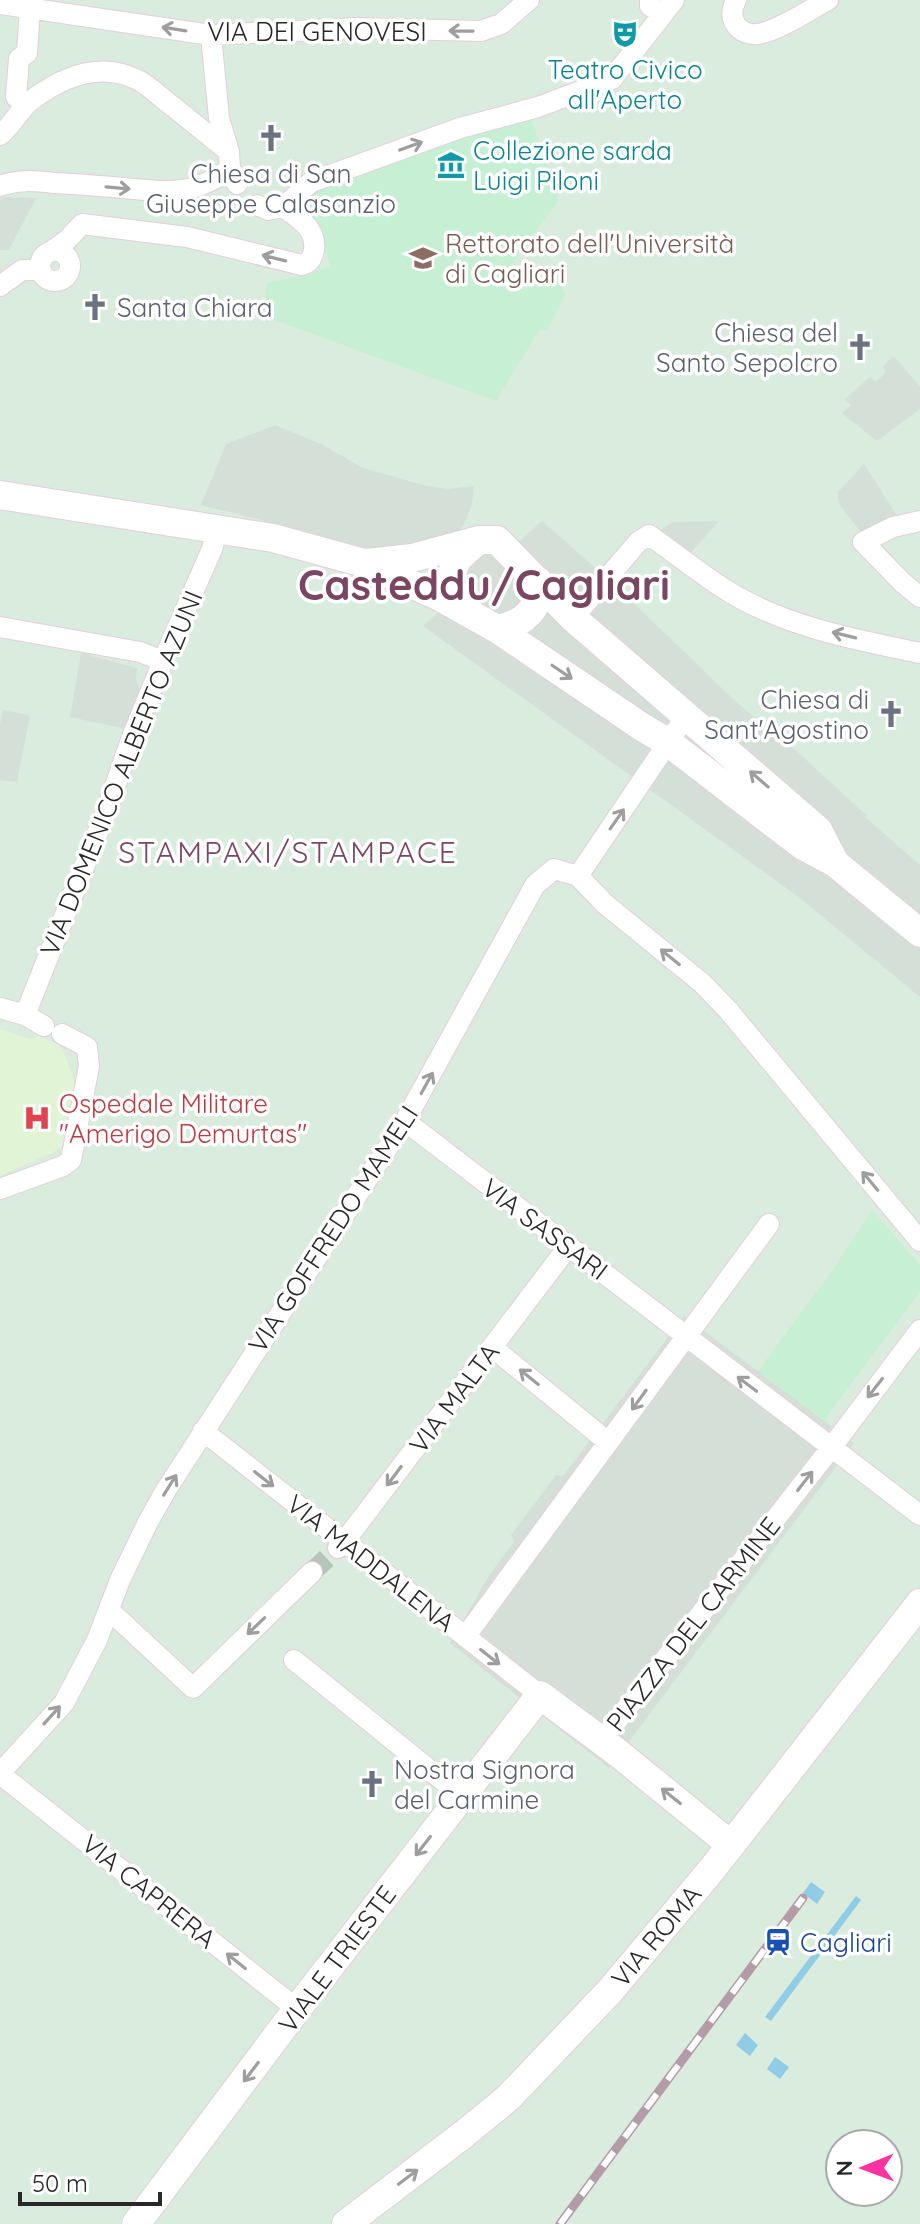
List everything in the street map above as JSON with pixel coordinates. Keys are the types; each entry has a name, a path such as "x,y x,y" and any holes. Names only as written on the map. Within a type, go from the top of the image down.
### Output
{"street":[{"name":"VIA DEI GENOVESI","path":"1,3 211,35 356,28 481,31 501,24 529,0"},
{"path":"735,10 741,30 755,35 771,30 828,0"},
{"path":"257,205 268,210 283,207 311,182 460,128 538,107 612,79 662,4"},
{"path":"0,135 7,129 15,97 19,59 27,53 30,9"},
{"path":"0,186 15,180 169,193 194,188 232,168 211,124 211,35"},
{"path":"15,97 82,72 100,70 139,80 211,124"},
{"path":"0,286 22,270 41,270 50,280 64,278 70,266 65,254 52,251 82,224 187,237 302,265 313,255 315,241 305,223 283,207"},
{"path":"0,495 273,538 364,563 469,612 669,743 803,846 835,863 920,933"},
{"path":"920,521 893,527 863,542 920,597"},
{"name":"VIA DOMENICO ALBERTO AZUNI","path":"25,1015 108,807 132,737 218,530"},
{"path":"573,618 638,542 649,535 733,595 754,605 812,628 920,653"},
{"path":"364,563 412,558 488,538 497,540 573,618 818,830 835,863"},
{"path":"469,612 453,581 454,570 458,558 479,540"},
{"path":"497,629 522,621 532,612 538,598 538,581"},
{"path":"0,627 140,652 163,661"},
{"path":"686,716 578,876 605,904 702,983 728,1010 920,1241"},
{"name":"VIA GOFFREDO MAMELI","path":"0,1773 64,1703 97,1640 120,1580 148,1522 203,1431 405,1121 535,885 554,869 578,876"},
{"path":"0,1008 25,1015 87,1047 89,1066 71,1160 63,1166 0,1189"},
{"name":"VIA SASSARI","path":"405,1121 920,1515"},
{"path":"465,1637 769,1224"},
{"name":"VIA MALTA","path":"341,1545 568,1247"},
{"name":"PIAZZA DEL CARMINE","path":"540,1695 601,1741 920,1330"},
{"path":"492,1347 608,1442"},
{"name":"VIA MADDALENA","path":"203,1431 341,1545 540,1695"},
{"path":"109,1610 193,1688 312,1572"},
{"name":"VIA ROMA","path":"346,2224 508,2098 610,1991 731,1845 920,1603"},
{"path":"294,1660 462,1796"},
{"name":"VIALE TRIESTE","path":"136,2224 297,2009 540,1695"},
{"path":"601,1741 731,1845"},
{"name":"VIA CAPRERA","path":"0,1773 297,2009"}],"shaded area":[{"name":"Rettorato dell'Università di Cagliari","path":"530,115 559,200 498,280 523,290 547,276 559,282 565,295 547,331 540,329 496,401 264,316 266,285 331,267 305,195"},
{"path":"36,198 9,250 0,250 0,199"},
{"path":"894,356 920,387 920,409 877,441 842,413 851,405 845,399 870,377 877,381 886,372 883,366"},
{"path":"275,425 321,444 363,468 423,485 448,489 474,486 472,504 465,522 446,543 366,552 313,533 201,505 226,444"},
{"path":"864,464 901,522 865,537 838,499 838,492"},
{"path":"542,521 615,585 731,697 777,737 779,735 920,865 920,997 800,898 423,626 469,585 460,584 474,556 486,554 500,558"},
{"path":"719,521 688,556 657,532 673,522"},
{"path":"81,653 137,668 140,692 126,729 70,717"},
{"path":"3,710 30,715 17,782 0,780"},
{"name":"Ospedale Militare \"Amerigo Demurtas\"","path":"0,1029 30,1039 39,1036 59,1045 79,1093 69,1142 0,1176"},
{"path":"872,1210 920,1265 920,1292 824,1420 758,1371 832,1271"},
{"path":"684,1316 854,1443 609,1768 450,1643 490,1574 514,1542 511,1535 556,1475 563,1476"},
{"path":"811,1882 825,1892 817,1904 803,1893"},
{"path":"856,1896 861,1900 771,2021 765,2017"},
{"path":"745,2033 758,2045 750,2056 736,2045"},
{"path":"775,2057 789,2067 780,2079 767,2069"}],"tunnel":[{"path":"312,1572 338,1548"}],"railway":[{"path":"560,2224 803,1898"}],"place":[{"name":"Teatro Civico all'Aperto","path":"625,34"},
{"name":"Chiesa di San Giuseppe Calasanzio","path":"271,138"},
{"name":"Collezione sarda Luigi Piloni","path":"451,165"},
{"name":"Rettorato dell'Università di Cagliari","path":"423,258"},
{"name":"Santa Chiara","path":"95,307"},
{"name":"Chiesa del Santo Sepolcro","path":"860,347"},
{"name":"Chiesa di Sant'Agostino","path":"891,714"},
{"name":"Ospedale Militare \"Amerigo Demurtas\"","path":"37,1118"},
{"name":"Nostra Signora del Carmine","path":"372,1784"},
{"name":"Cagliari","path":"778,1942"}],"district":[{"name":"Casteddu/Cagliari","path":"484,584"},
{"name":"STAMPAXI/STAMPACE","path":"288,852"}]}
